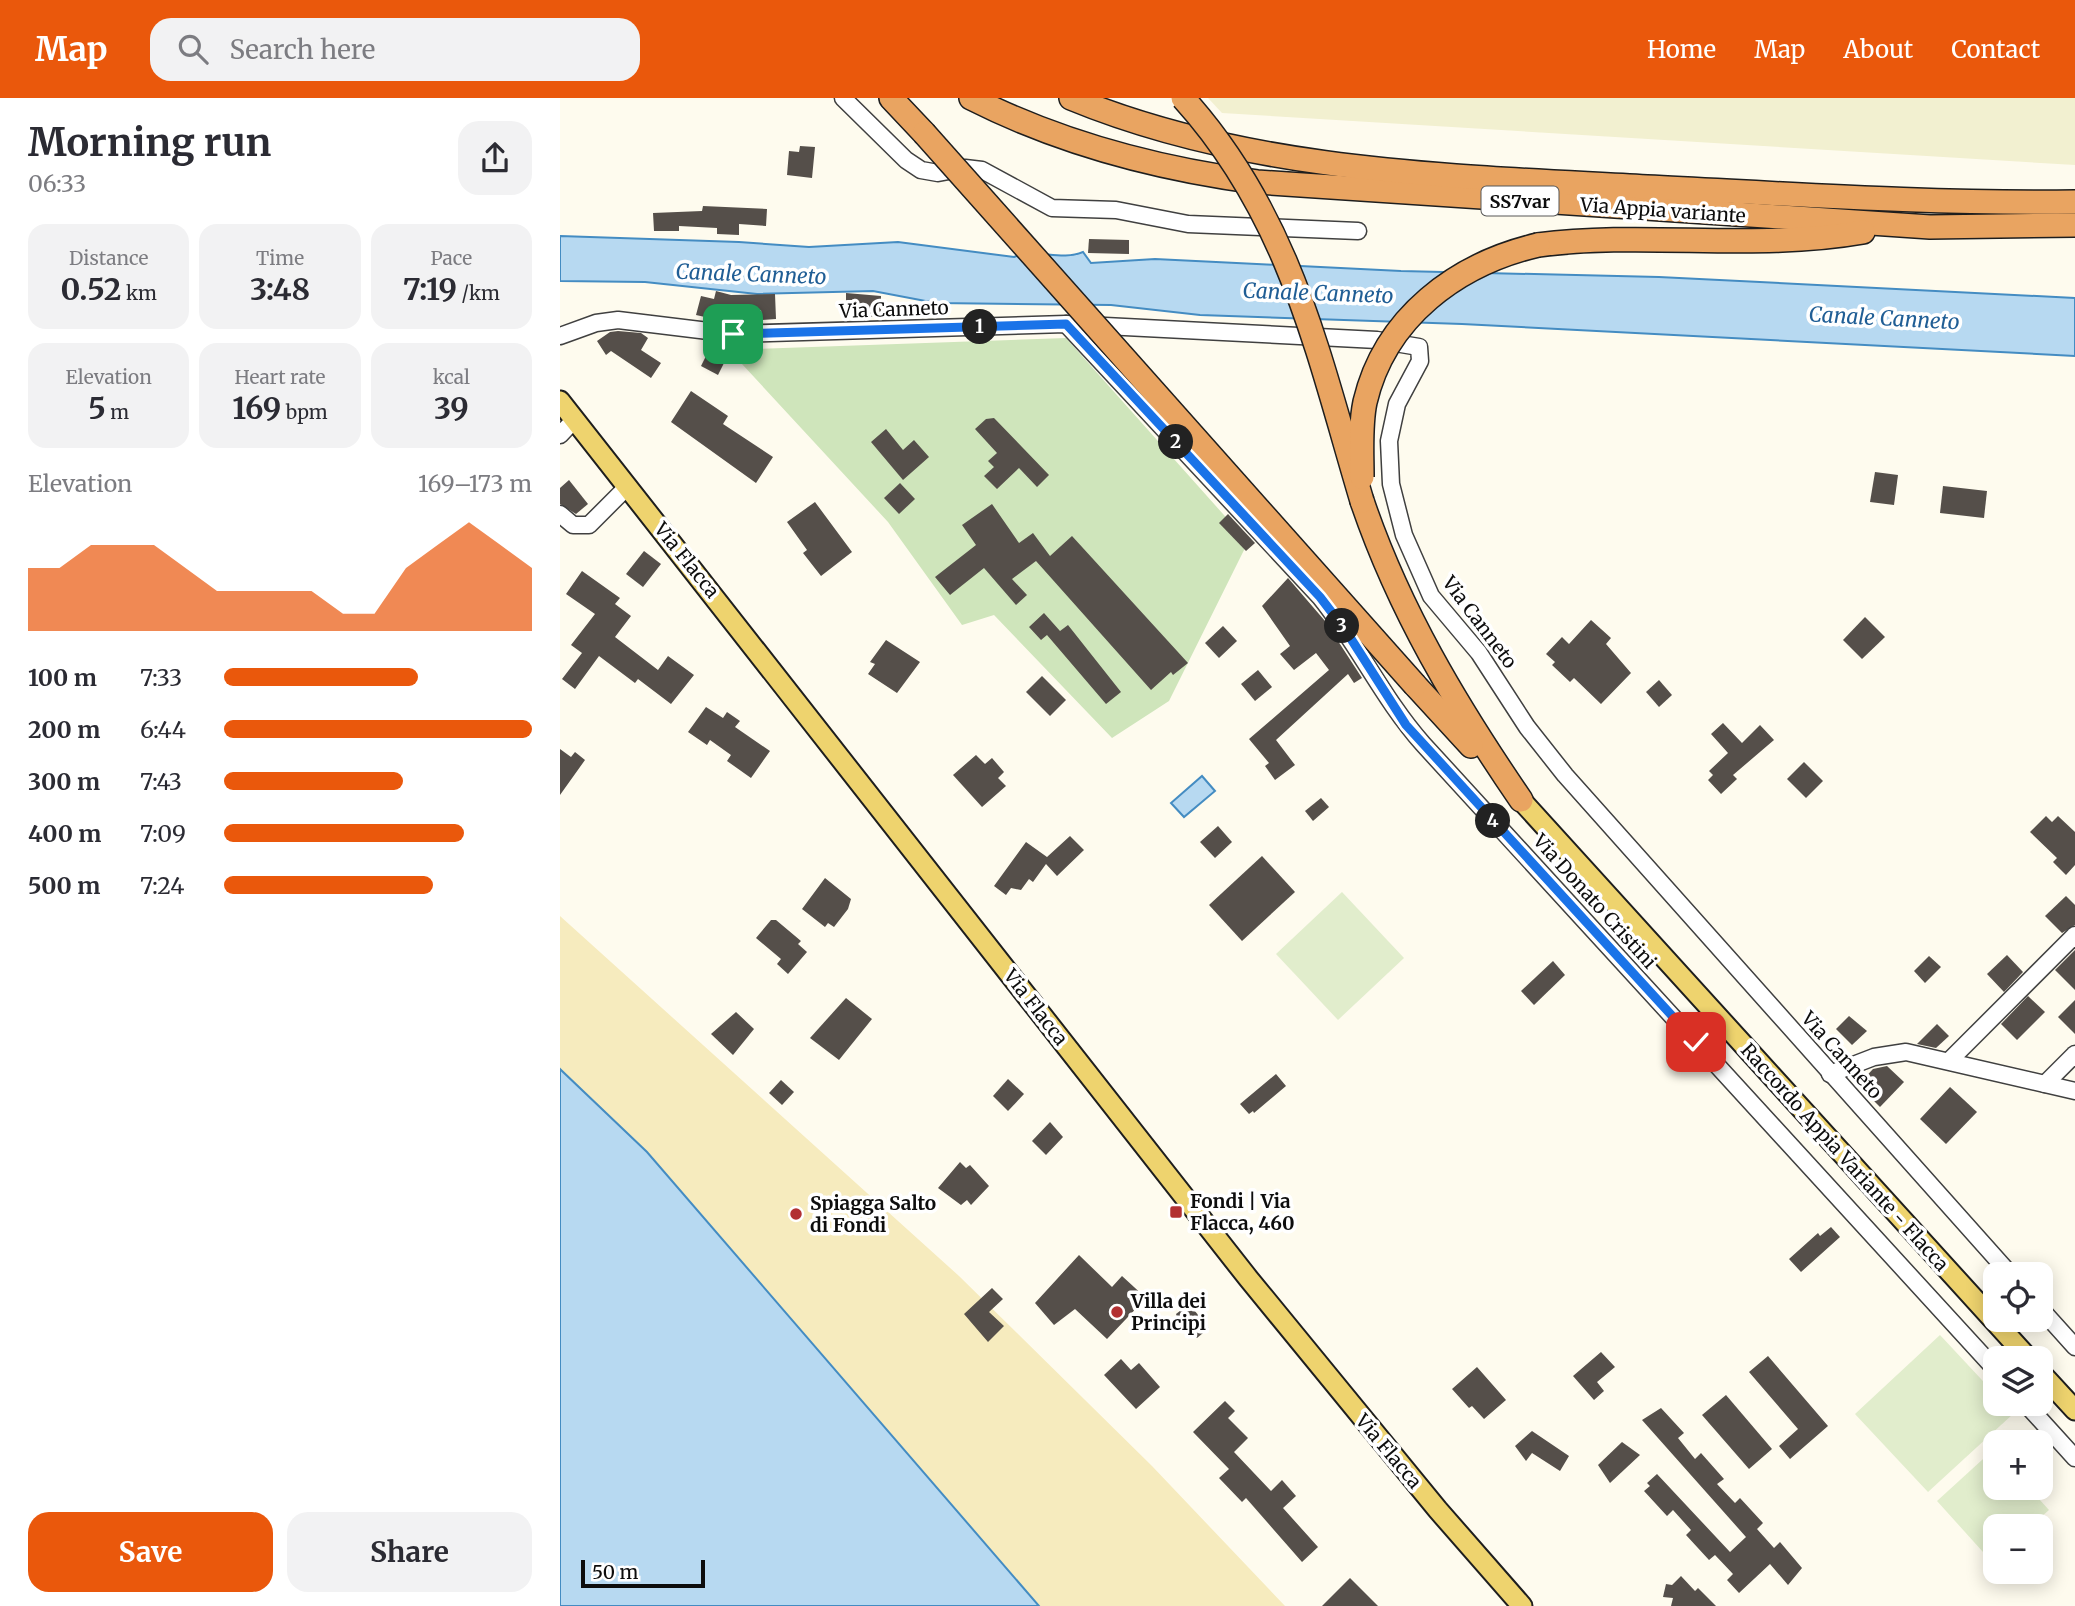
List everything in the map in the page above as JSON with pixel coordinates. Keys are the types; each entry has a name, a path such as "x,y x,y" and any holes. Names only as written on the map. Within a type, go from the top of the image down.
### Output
{"highway":[{"path":"891,98 1521,800"},
{"name":"Via Appia variante","path":"971,98 1099,149 1230,179 1303,187 1900,226 2075,225"},
{"name":"Via Appia variante","path":"1071,98 1138,122 1225,146 1344,165 1467,177 1690,189 1961,201 2075,202"},
{"path":"1184,98 1240,171 1281,247 1305,309 1362,501 1390,577 1434,666 1521,800"},
{"path":"1362,501 1364,409 1378,366 1393,340 1423,303 1457,276 1493,257 1538,245 1595,240 1798,240 1900,226"}],"main road":[{"name":"Via Flacca","path":"560,401 1257,1289 1438,1510 1522,1606"},
{"name":"Raccordo Appia Variante - Flacca","path":"1521,800 2017,1346"},
{"path":"2053,1386 2075,1410"}],"street":[{"path":"843,98 906,160 920,170 937,173 965,169 982,170 1052,208 1116,210 1188,224 1358,231"},
{"name":"Via Canneto","path":"560,336 596,323 618,320 733,334 1066,324 1365,339 1419,347 1420,361 1394,413 1389,460 1401,526 1431,596 1479,653 1527,727 1560,769 1999,1262"},
{"name":"Via Donato Cristini","path":"1066,324 1320,597 1415,736 1983,1356"},
{"path":"560,435 575,419"},
{"path":"560,514 573,525 589,525 628,486"},
{"path":"1949,1061 2075,935"},
{"path":"1830,1074 1874,1057 1899,1052 2075,1091"},
{"path":"2045,1084 2075,1054"},
{"path":"2053,1322 2075,1347"},
{"path":"2037,1416 2075,1458"}],"shaded area":[{"path":"1208,98 2075,98 2075,165 1222,113"}],"green space":[{"path":"1066,338 1248,542 1169,701 1112,738 994,615 962,625 888,522 729,350"},
{"path":"1342,892 1404,958 1338,1020 1276,954"},
{"path":"1940,1335 1983,1381 1983,1416 2011,1416 1996,1430 1983,1430 1983,1442 1928,1492 1855,1414"},
{"path":"1983,1459 1983,1500 2040,1500 2049,1510 2044,1514 1983,1514 1983,1552 1937,1501"}],"sand":[{"name":"Spiagga Salto di Fondi","path":"560,916 959,1276 1152,1466 1285,1606 1039,1606 647,1152 560,1069"}],"water":[{"name":"Canale Canneto","path":"560,236 809,247 898,242 1014,257 1031,253 1066,256 1083,252 1091,263 1155,259 1401,271 1659,277 2075,298 2075,356 1462,324 1200,315 1111,305 936,303 873,291 757,294 645,282 560,281"},
{"path":"1202,776 1215,791 1184,817 1171,803"},
{"path":"560,1069 647,1152 1039,1606 560,1606"}],"building":[{"path":"800,146 815,147 812,178 787,175 789,151 799,152"},
{"path":"703,206 767,209 766,226 739,224 739,235 717,234 717,228 679,226 679,231 654,231 653,213 702,211"},
{"path":"1089,239 1129,240 1129,254 1088,253"},
{"path":"716,291 731,295 775,294 776,319 762,320 761,310 730,310 727,322 696,315 701,296 714,299"},
{"path":"846,293 881,296 881,317 846,317"},
{"path":"610,332 641,333 648,338 641,350 661,363 651,378 611,351 606,355 597,341"},
{"path":"709,350 726,359 718,375 701,366"},
{"path":"691,391 728,416 723,424 773,457 756,483 671,422"},
{"path":"994,418 1049,475 1037,487 1019,468 997,489 984,476 994,467 988,461 997,453 975,429 986,419"},
{"path":"886,429 903,450 914,440 929,457 903,480 871,442"},
{"path":"1875,472 1898,475 1894,505 1870,502"},
{"path":"569,480 588,504 576,514 560,504 560,488"},
{"path":"900,483 915,499 899,514 884,498"},
{"path":"1943,486 1987,491 1984,518 1940,513"},
{"path":"815,502 852,552 821,576 803,553 807,550 787,522"},
{"path":"992,504 1019,543 1033,533 1050,556 1072,536 1188,663 1173,675 1171,672 1151,690 1036,561 1012,579 1027,595 1016,605 984,568 950,595 935,577 976,545 962,525"},
{"path":"1228,514 1255,543 1246,551 1219,523"},
{"path":"644,551 661,564 643,587 626,574"},
{"path":"582,571 620,598 615,604 631,616 615,637 658,670 668,656 694,675 671,704 638,679 635,683 599,656 575,689 562,679 582,653 571,645 595,614 566,594"},
{"path":"1288,578 1325,621 1362,678 1354,683 1348,674 1276,740 1295,765 1275,780 1265,766 1269,763 1249,739 1329,670 1316,653 1294,670 1280,654 1290,646 1262,606"},
{"path":"1044,613 1060,631 1068,625 1121,692 1106,704 1047,635 1041,640 1029,627"},
{"path":"1865,617 1885,637 1862,659 1843,640"},
{"path":"1591,620 1611,638 1606,644 1631,673 1601,704 1574,678 1570,682 1552,665 1555,662 1546,654 1562,637 1569,644"},
{"path":"1223,626 1237,641 1219,658 1205,643"},
{"path":"886,640 920,662 897,693 868,674 875,664 870,662"},
{"path":"1258,670 1272,687 1255,701 1241,684"},
{"path":"1042,676 1066,700 1050,716 1026,692"},
{"path":"1659,680 1672,695 1659,707 1646,692"},
{"path":"706,707 723,718 727,712 740,721 735,727 770,751 751,778 727,761 731,755 710,740 707,745 688,732"},
{"path":"1723,723 1742,743 1760,725 1774,740 1733,775 1737,779 1721,794 1708,780 1713,775 1709,771 1728,753 1711,734"},
{"path":"560,749 571,757 575,752 585,760 560,795"},
{"path":"976,755 985,764 992,758 1004,772 998,778 1006,786 982,807 953,775"},
{"path":"1804,762 1823,781 1806,798 1787,779"},
{"path":"1321,798 1329,807 1313,821 1305,811"},
{"path":"2046,816 2052,822 2058,816 2075,832 2075,865 2066,875 2053,862 2057,858 2030,832"},
{"path":"1218,826 1232,842 1215,858 1200,842"},
{"path":"1070,836 1084,850 1057,876 1046,864 1033,882 1029,879 1021,890 1011,888 1006,895 994,886 1026,842 1047,857"},
{"path":"1262,856 1295,892 1242,941 1209,905"},
{"path":"825,878 851,899 848,909 834,927 828,923 825,927 802,909"},
{"path":"2066,896 2075,905 2075,925 2062,933 2045,916"},
{"path":"771,920 776,920 801,941 798,944 807,952 788,974 777,964 781,959 756,938"},
{"path":"2075,950 2075,990 2055,970"},
{"path":"2007,955 2023,972 2004,992 1987,974"},
{"path":"1929,956 1941,967 1925,983 1914,971"},
{"path":"1553,961 1565,975 1534,1005 1521,991"},
{"path":"2028,996 2045,1012 2017,1040 2001,1024"},
{"path":"846,998 872,1019 839,1060 810,1038"},
{"path":"2075,1000 2075,1034 2058,1017"},
{"path":"736,1012 754,1029 733,1055 711,1034"},
{"path":"1849,1016 1867,1031 1852,1045 1836,1029"},
{"path":"1937,1024 1949,1036 1936,1048 1917,1044"},
{"path":"1887,1066 1904,1082 1880,1107 1858,1085 1873,1069"},
{"path":"1276,1074 1286,1086 1254,1113 1253,1111 1249,1114 1240,1104"},
{"path":"1008,1079 1024,1094 1008,1111 993,1096"},
{"path":"781,1080 794,1092 782,1105 769,1093"},
{"path":"1950,1087 1977,1112 1946,1144 1920,1119"},
{"path":"1050,1122 1063,1137 1046,1155 1032,1141"},
{"path":"960,1162 966,1168 970,1165 989,1186 971,1205 967,1200 961,1205 938,1188"},
{"path":"1831,1227 1840,1237 1801,1272 1789,1259 1818,1233 1820,1236"},
{"path":"1079,1255 1112,1287 1122,1276 1146,1298 1107,1339 1075,1309 1054,1325 1035,1303"},
{"path":"992,1288 1003,1299 989,1312 1004,1326 988,1342 964,1314"},
{"path":"1189,1304 1209,1328 1197,1338 1182,1330 1176,1314"},
{"path":"1601,1352 1615,1367 1597,1382 1604,1391 1594,1400 1573,1376"},
{"path":"1768,1356 1828,1426 1790,1459 1779,1446 1798,1429 1749,1372"},
{"path":"1121,1359 1131,1370 1139,1363 1160,1387 1136,1409 1104,1375"},
{"path":"1477,1367 1506,1400 1484,1419 1472,1406 1469,1408 1452,1389"},
{"path":"1726,1395 1772,1449 1749,1469 1702,1415"},
{"path":"1225,1401 1235,1411 1228,1418 1248,1438 1234,1452 1271,1491 1282,1480 1296,1496 1283,1508 1318,1547 1302,1562 1246,1498 1242,1502 1219,1478 1229,1469 1193,1432"},
{"path":"1661,1408 1684,1433 1678,1438 1695,1459 1701,1453 1724,1479 1717,1484 1735,1503 1740,1498 1763,1523 1757,1529 1774,1548 1780,1542 1802,1568 1788,1585 1770,1564 1739,1593 1727,1580 1733,1574 1715,1555 1709,1560 1686,1535 1691,1530 1673,1510 1667,1516 1644,1491 1650,1486 1647,1483 1657,1474 1730,1552 1746,1537 1642,1420"},
{"path":"1532,1431 1569,1456 1560,1471 1532,1453 1526,1461 1515,1446"},
{"path":"1622,1442 1640,1455 1610,1483 1598,1465"},
{"path":"1681,1576 1695,1591 1698,1588 1716,1606 1671,1606 1673,1598 1663,1597 1666,1584 1672,1585"},
{"path":"1350,1578 1378,1606 1322,1606"}],"place":[{"name":"Fondi | Via Flacca, 460","path":"1176,1212"},
{"name":"Spiagga Salto di Fondi","path":"796,1214"},
{"name":"Villa dei Principi","path":"1117,1312"}],"route":[{"path":"733,334 1066,324 1320,597 1346,631 1406,725 1696,1042"}]}
